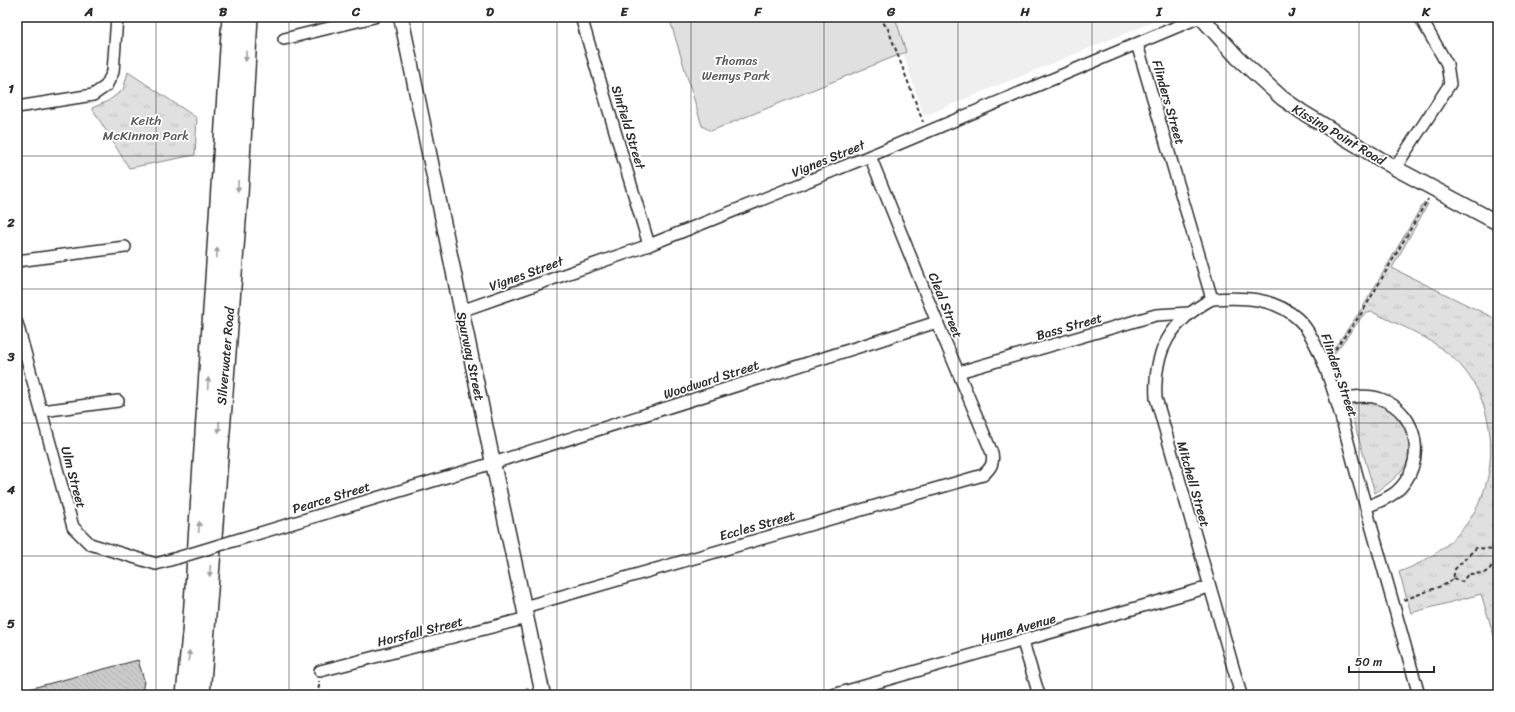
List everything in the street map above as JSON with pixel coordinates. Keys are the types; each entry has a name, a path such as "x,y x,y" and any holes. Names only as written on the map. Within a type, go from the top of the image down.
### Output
{"highway":[{"name":"Silverwater Road","path":"186,695 193,618 232,17"},
{"name":"Silverwater Road","path":"200,695 238,195 248,17"}],"street":[{"path":"17,107 93,95 106,86 113,72 117,17"},
{"path":"284,39 374,17"},
{"name":"Spurway Street","path":"401,17 493,463 544,695"},
{"name":"Sinfield Street","path":"581,17 649,245"},
{"name":"Vignes Street","path":"461,311 649,245 870,156 1200,17"},
{"name":"Kissing Point Road","path":"1200,17 1238,58 1282,98 1317,122 1395,168 1498,223"},
{"path":"1395,168 1450,84 1447,64 1420,17"},
{"name":"Flinders Street","path":"1137,44 1212,299 1235,297 1264,300 1286,310 1298,318 1308,329 1318,347 1335,400 1419,695"},
{"name":"Cleal Street","path":"870,156 992,453 993,464"},
{"path":"17,261 125,247"},
{"name":"Mitchell Street","path":"1212,299 1189,313 1168,337 1159,355 1155,381 1156,398 1241,695"},
{"name":"Bass Street","path":"959,372 1156,315 1189,313"},
{"name":"Woodward Street","path":"493,463 937,322"},
{"name":"Ulm Street","path":"17,323 73,527 90,544 156,564 177,558"},
{"path":"1335,400 1364,396 1381,399 1395,407 1407,419 1415,436 1415,460 1403,484 1386,498 1366,507"},
{"path":"42,412 118,401"},
{"name":"Pearce Street","path":"177,558 493,463"},
{"name":"Eccles Street","path":"526,613 983,475 993,464"},
{"name":"Hume Avenue","path":"833,695 1023,642 1209,587"},
{"name":"Horsfall Street","path":"320,671 526,613"},
{"path":"1023,642 1039,695"}],"path":[{"path":"879,17 888,29 926,132"},
{"path":"1332,353 1363,311 1426,204"},
{"path":"1393,603 1449,583 1453,578 1455,569 1476,548 1496,549 1498,557 1489,570 1484,574 1468,574 1462,582 1453,578"}],"shaded area":[{"path":"891,17 1165,17 924,116"}],"green space":[{"name":"Thomas Wemys Park","path":"669,17 895,17 906,52 711,131 702,126"},
{"name":"Keith McKinnon Park","path":"128,72 197,118 195,155 129,168 92,108 108,101 123,90"},
{"path":"1424,202 1428,204 1392,268 1498,320 1498,649 1481,594 1411,613 1399,572 1420,563 1439,551 1456,536 1469,520 1480,502 1487,481 1490,459 1490,435 1488,420 1477,390 1460,364 1449,354 1425,338 1372,312 1364,314 1334,354 1332,347 1335,347 1363,307"},
{"path":"1364,400 1383,406 1398,415 1407,429 1409,438 1408,461 1392,480 1375,493 1348,403"},
{"path":"528,688 529,695 503,695"}],"building":[{"path":"138,660 144,680 142,695 17,695 17,692"}]}
